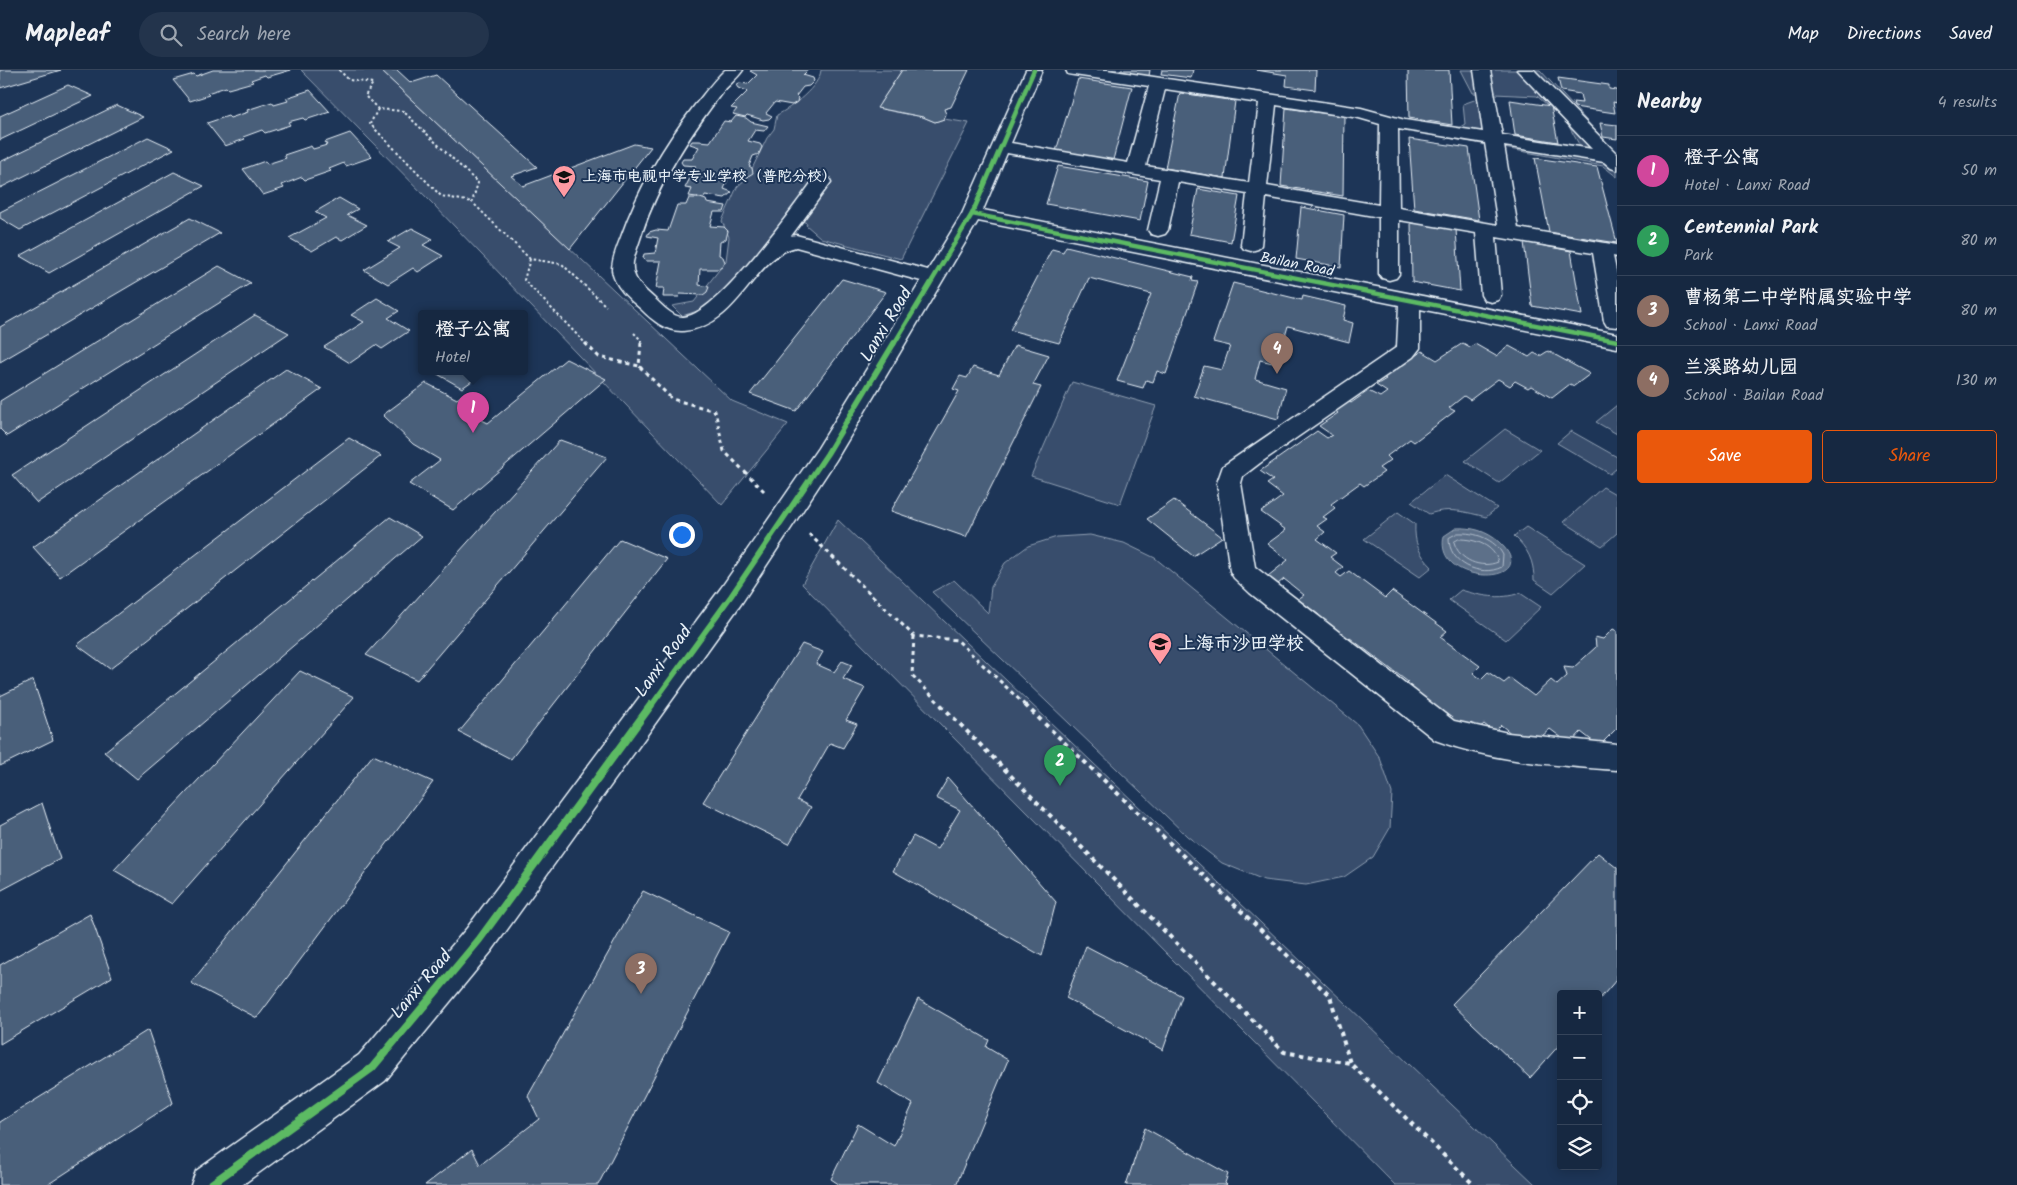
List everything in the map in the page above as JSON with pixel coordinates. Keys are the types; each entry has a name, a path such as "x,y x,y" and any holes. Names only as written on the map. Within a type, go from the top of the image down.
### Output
{"street":[{"path":"735,70 694,117 658,173 636,220 625,255 622,272 628,283 662,318 683,324 702,318 721,305 771,249 822,182"},
{"name":"Lanxi Road","path":"210,1185 372,1068 479,940 725,604 827,454 972,214 1034,70"},
{"path":"1074,70 1361,113 1403,125 1613,160"},
{"path":"1482,70 1509,233"},
{"path":"1525,70 1613,160"},
{"path":"1136,170 1158,83"},
{"path":"1250,245 1268,99"},
{"path":"1389,121 1389,274"},
{"path":"1001,147 1610,250 1616,331"},
{"path":"1158,230 1170,175"},
{"name":"Bailan Road","path":"972,214 1410,300 1616,331"},
{"path":"793,220 792,234 811,244"},
{"path":"1486,229 1491,295"},
{"path":"771,249 784,243 796,241 934,278"},
{"path":"1410,300 1409,348 1405,352 1232,472 1229,483 1243,571 1259,586 1445,731 1466,739 1484,742 1537,750 1617,757"}],"path":[{"path":"338,70 349,80 373,82 365,96 378,109 403,111 478,183 472,202"},
{"path":"378,109 370,124 441,196 472,202 530,259 562,264 612,313"},
{"path":"530,259 524,280 599,357 639,366 672,400 715,411 724,451 914,636 957,640 1330,996 1350,1064 1474,1185"},
{"path":"634,333 641,340 639,366"},
{"path":"914,636 912,675 1284,1052 1350,1064"}],"shaded area":[{"path":"301,70 380,70 732,401 788,424 722,505 433,204"},
{"path":"821,70 902,70 880,103 886,110 923,117 935,122 944,119 969,123 901,259 821,238 806,225 807,223 802,221 821,194 811,182 788,214 730,286 703,309 682,316 672,306 694,302 726,261 729,237 722,221 737,187 748,177 767,138 774,129 777,115 797,102 816,83"},
{"path":"1461,70 1540,70 1617,154 1617,177 1603,166 1443,137 1465,124 1463,104 1477,99 1498,114 1502,134 1580,146 1567,123 1537,96 1473,93"},
{"path":"1072,382 1156,406 1120,504 1031,476"},
{"path":"1617,405 1617,434 1596,422"},
{"path":"1505,429 1540,450 1499,483 1465,461"},
{"path":"1571,431 1617,457 1617,468 1610,474 1557,443"},
{"path":"1445,475 1497,508 1486,517 1451,511 1429,514 1411,502"},
{"path":"1603,487 1617,495 1617,533 1602,546 1564,522"},
{"path":"1398,512 1415,524 1415,537 1418,548 1432,567 1420,577 1364,539"},
{"path":"838,520 1536,1185 1395,1185 802,584"},
{"path":"1526,527 1585,564 1553,593 1534,580 1533,567 1529,556 1514,536"},
{"path":"1090,535 1124,543 1155,558 1358,725 1380,758 1392,793 1390,828 1373,857 1344,877 1306,885 1264,880 1222,863 1187,836 932,592 954,580 988,613 991,587 1005,563 1028,546 1057,537"},
{"path":"1461,590 1490,596 1520,593 1541,607 1506,640 1449,600"}],"water":[{"path":"1456,528 1468,528 1494,538 1510,557 1509,567 1500,573 1485,575 1469,572 1454,565 1445,553 1444,536"}],"building":[{"path":"0,70 61,70 0,88"},
{"path":"213,70 291,70 267,77 265,75 251,80 253,82 228,89 226,87 190,101 173,80 194,74 196,76"},
{"path":"380,70 397,70 411,83 436,75 537,167 511,176 523,186 634,144 651,147 570,249"},
{"path":"808,70 803,75 813,78 814,81 809,86 803,87 796,96 798,98 797,102 792,105 775,102 766,113 772,116 769,119 763,120 747,115 745,117 733,114 737,109 731,108 748,91 738,88 736,85 739,83 748,84 757,75 750,71"},
{"path":"902,70 969,70 951,107 944,109 946,114 944,119 935,122 923,117 877,108"},
{"path":"1112,70 1150,70 1149,76"},
{"path":"1162,70 1193,70 1191,78 1161,74"},
{"path":"1256,70 1316,70 1315,90 1286,86 1287,75"},
{"path":"1408,70 1449,70 1452,125 1409,118"},
{"path":"1558,78 1609,85 1609,89 1617,90 1617,103 1613,102 1615,113 1574,107 1573,102 1582,103 1580,94 1561,91"},
{"path":"1078,79 1132,87 1113,160 1056,151"},
{"path":"68,85 93,96 0,140 0,116"},
{"path":"310,90 330,112 305,120 303,118 288,122 290,125 265,133 262,130 243,137 245,139 225,146 207,123 228,116 230,118 272,102 274,105 288,101 286,98"},
{"path":"1180,93 1235,101 1225,178 1165,168"},
{"path":"1510,100 1551,106 1558,142 1515,135"},
{"path":"117,105 143,117 0,188 0,162"},
{"path":"1286,108 1344,116 1343,196 1281,186"},
{"path":"736,116 768,126 764,131 755,130 748,141 760,144 762,147 759,154 753,156 749,166 752,168 753,173 745,178 729,177 724,189 732,192 725,198 705,195 704,198 689,196 692,189 685,188 696,166 683,165 681,162 683,159 692,159 699,147 690,144 692,141 710,142 724,121 731,122"},
{"path":"1600,123 1617,125 1617,139 1603,137"},
{"path":"350,133 372,157 346,166 344,163 329,169 331,171 305,180 302,177 282,185 284,188 263,195 243,169 265,161 267,164 286,158 284,155 311,146 313,149 327,145 325,142"},
{"path":"148,137 174,149 20,230 0,218 0,212"},
{"path":"1409,139 1469,148 1479,220 1414,209"},
{"path":"1535,158 1597,167 1617,243 1549,232"},
{"path":"1058,166 1148,181 1140,221 1046,204"},
{"path":"174,172 204,186 49,273 20,256"},
{"path":"1198,189 1239,196 1231,242 1189,234"},
{"path":"339,198 358,209 347,215 367,225 342,240 336,237 312,251 289,238 326,218 315,212"},
{"path":"689,198 700,198 706,200 707,203 726,206 724,212 714,212 710,226 724,227 728,231 726,239 720,242 719,255 723,257 725,262 718,269 700,269 699,285 709,287 703,295 680,294 679,297 663,297 664,288 656,288 661,261 646,261 643,258 644,254 655,253 658,238 647,236 649,232 656,230 668,231 677,205 686,205"},
{"path":"1301,207 1344,215 1341,267 1296,259"},
{"path":"190,218 220,233 0,362 0,327"},
{"path":"1411,221 1456,229 1460,291 1412,282"},
{"path":"412,228 433,239 423,245 443,256 418,272 413,268 388,284 364,270 400,248 388,242"},
{"path":"1524,242 1571,251 1582,315 1532,306"},
{"path":"1066,246 1193,277 1192,281 1198,282 1166,374 1157,371 1153,382 1146,380 1143,388 1117,381 1151,294 1089,278 1059,343 1010,330 1052,249 1063,252"},
{"path":"219,266 251,283 7,436 0,429 0,401"},
{"path":"842,279 886,292 796,411 750,394"},
{"path":"1233,283 1302,300 1303,296 1346,306 1343,320 1353,323 1349,342 1288,326 1277,364 1260,360 1255,379 1286,388 1278,419 1194,396 1204,366 1222,370 1230,346 1213,342"},
{"path":"377,298 399,311 388,318 409,331 382,349 376,345 350,363 324,347 364,322 351,315"},
{"path":"255,315 289,333 37,503 12,475"},
{"path":"1463,343 1470,347 1475,344 1496,356 1509,346 1529,357 1534,353 1540,356 1548,351 1590,374 1574,386 1570,384 1552,398 1531,386 1528,388 1515,381 1510,386 1498,379 1470,400 1464,396 1449,408 1455,411 1414,442 1410,439 1387,456 1391,460 1379,468 1384,472 1364,486 1360,483 1331,504 1335,508 1323,517 1327,519 1317,526 1325,532 1317,539 1336,553 1330,557 1343,567 1336,573 1341,577 1349,571 1385,598 1392,591 1447,631 1440,637 1480,666 1473,673 1481,679 1488,672 1504,683 1510,678 1534,696 1551,680 1557,685 1567,676 1564,667 1573,668 1596,647 1595,637 1603,639 1613,629 1617,631 1617,728 1599,746 1581,732 1570,744 1550,729 1541,737 1513,735 1501,725 1494,732 1484,724 1478,729 1471,723 1465,729 1440,709 1435,713 1402,687 1408,682 1350,638 1346,642 1315,618 1319,615 1298,599 1304,595 1284,579 1278,584 1268,576 1288,560 1267,544 1286,530 1261,512 1283,496 1267,484 1273,480 1260,471 1317,431 1327,438 1332,435 1319,426 1338,413 1334,410 1348,401 1351,403 1368,391 1380,397 1387,392 1376,385 1386,379 1383,377 1400,361 1405,363 1422,351 1437,360"},
{"path":"1015,345 1049,355 1033,385 1041,387 966,537 891,511 959,391 953,389 960,376 967,378 973,367 999,375"},
{"path":"566,359 606,379 453,510 409,484 440,460 413,444 383,415 426,383 457,399 462,395 484,407 474,416 488,423"},
{"path":"286,369 322,389 60,577 33,547"},
{"path":"439,375 481,375 462,388"},
{"path":"349,438 381,456 110,669 77,645"},
{"path":"560,440 607,457 417,680 366,655"},
{"path":"1174,500 1222,537 1193,556 1147,519"},
{"path":"390,517 422,536 137,779 104,752"},
{"path":"620,539 667,559 511,759 459,732"},
{"path":"802,644 823,652 816,664 834,672 842,661 852,665 843,679 865,688 846,720 857,724 843,748 830,743 797,800 811,807 789,844 703,802"},
{"path":"300,671 354,697 172,904 114,870"},
{"path":"33,680 53,740 0,766 0,696"},
{"path":"373,755 433,782 257,1018 191,983"},
{"path":"948,778 1056,902 1042,956 893,871 913,836 937,849 960,810 936,798"},
{"path":"42,803 60,859 0,891 0,825"},
{"path":"1598,853 1617,868 1617,979 1602,996 1602,990 1557,990 1557,1048 1530,1078 1452,1004"},
{"path":"643,891 729,932 598,1185 425,1185 472,1149 480,1165 539,1119 528,1096"},
{"path":"90,914 112,977 0,1044 0,965"},
{"path":"1086,946 1182,996 1163,1050 1066,998"},
{"path":"918,999 989,1040 986,1047 1008,1060 956,1185 840,1185 831,1179 858,1124 894,1146 913,1104 878,1083"},
{"path":"148,1030 173,1103 47,1185 0,1185 0,1122"},
{"path":"1145,1128 1228,1174 1225,1183 1227,1185 1126,1185"}],"cycle path":[{"path":"210,1185 372,1068 479,940 731,596 827,454 972,214 1034,70"},
{"path":"972,214 1617,341"}],"place":[{"name":"上海市电视中学专业学校（普陀分校）","path":"564,198"},
{"name":"兰溪路幼儿园","path":"1277,374"},
{"name":"橙子公寓","path":"473,433"},
{"name":"上海市沙田学校","path":"1160,665"},
{"name":"Centennial Park","path":"1060,786"},
{"name":"曹杨第二中学附属实验中学","path":"641,994"}]}
